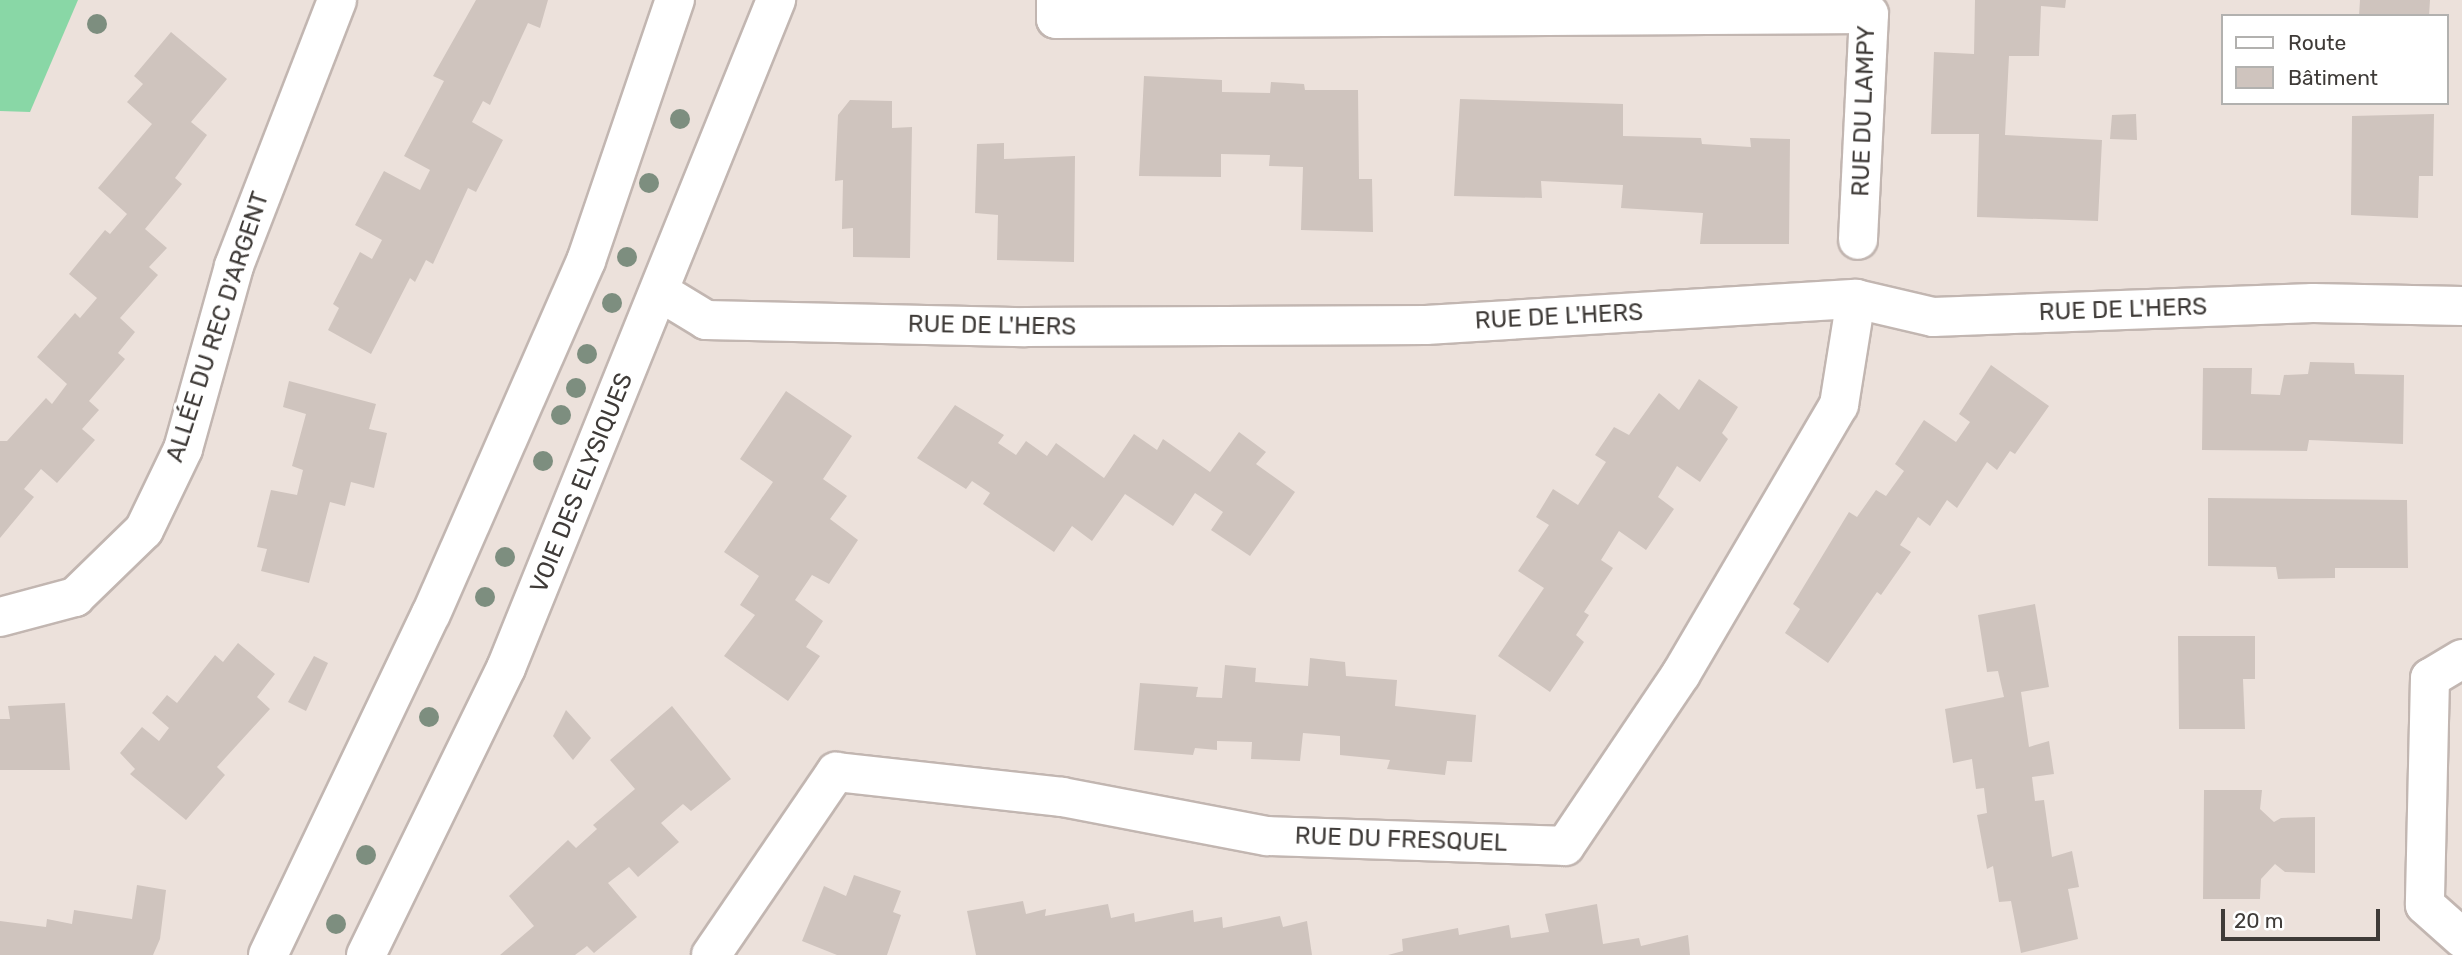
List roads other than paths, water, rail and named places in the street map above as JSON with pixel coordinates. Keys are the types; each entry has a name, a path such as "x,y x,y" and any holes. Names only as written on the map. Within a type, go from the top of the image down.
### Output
{"street":[{"name":"ALLÉE DU REC D'ARGENT","path":"0,617 75,597 144,530 183,449 234,266 337,0"},
{"path":"268,955 431,614 586,261 675,0"},
{"name":"VOIE DES ELYSIQUES","path":"366,955 506,668 776,0"},
{"name":"RUE DU LAMPY","path":"1056,0 1056,19 1376,7 1869,14 1858,240"},
{"name":"RUE DE L'HERS","path":"660,292 706,320 1025,327 1426,325 1856,299 1933,317 2314,303 2462,306"},
{"name":"RUE DU FRESQUEL","path":"711,955 836,772 1062,797 1267,836 1565,846 1681,674 1839,405 1856,299"},
{"path":"2462,659 2430,678 2425,905 2462,938"}]}
